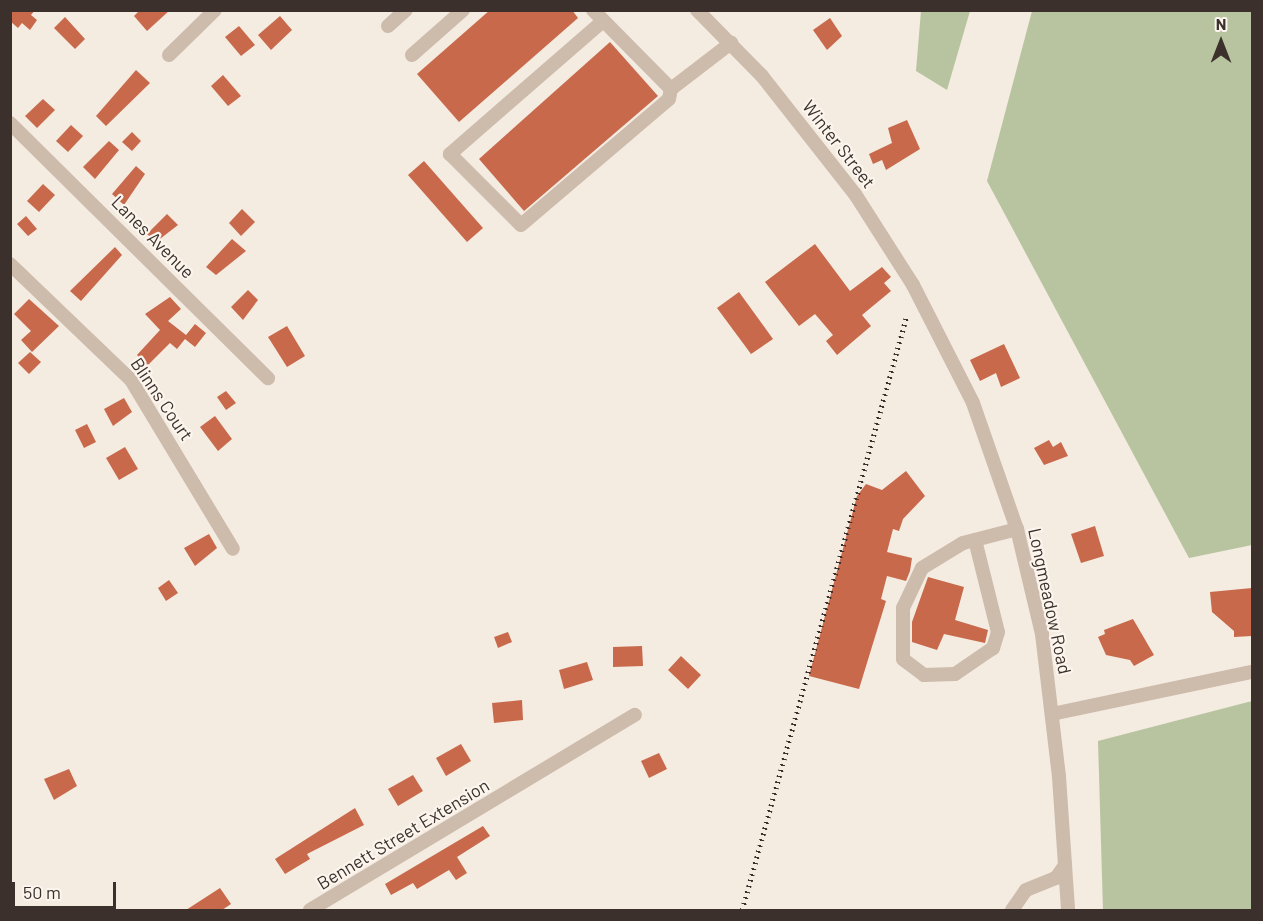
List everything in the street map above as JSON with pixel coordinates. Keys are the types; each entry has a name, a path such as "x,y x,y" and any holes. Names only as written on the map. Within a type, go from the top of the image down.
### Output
{"street":[{"path":"169,55 214,10"},
{"path":"388,26 406,10"},
{"path":"412,55 463,10"},
{"name":"Winter Street","path":"697,10 731,43 855,194 930,316"},
{"path":"671,89 598,16 450,154 521,225 669,99 671,89 731,43"},
{"name":"Lanes Avenue","path":"10,123 268,378"},
{"name":"Blinns Court","path":"10,264 131,380 234,549"},
{"name":"Longmeadow Road","path":"930,316 973,404 1017,529 1042,634 1053,714 1068,910"},
{"path":"975,540 998,632 993,648 955,674 924,675 903,659 903,608 922,568 975,540 1017,529"},
{"path":"1053,714 1252,672"},
{"name":"Bennett Street Extension","path":"310,910 635,715"},
{"path":"1012,910 1026,890 1056,878 1065,865"}],"green space":[{"path":"921,11 970,11 947,90 916,71"},
{"path":"1032,11 1252,11 1252,545 1189,558 987,181"},
{"path":"1252,701 1252,910 1103,910 1098,741"}],"building":[{"path":"10,10 35,10 31,15 37,20 30,30 22,23 18,28 10,21"},
{"path":"140,10 170,10 147,31 134,16"},
{"path":"490,10 572,10 578,18 459,122 417,74"},
{"path":"280,16 292,30 271,50 258,35"},
{"path":"65,17 85,39 75,49 54,28"},
{"path":"830,18 842,36 827,50 813,30"},
{"path":"239,26 255,45 241,56 225,37"},
{"path":"610,42 658,96 524,211 479,159"},
{"path":"136,70 150,83 106,126 96,116"},
{"path":"223,75 241,96 228,106 211,86"},
{"path":"43,99 55,110 37,128 25,116"},
{"path":"907,120 920,149 886,170 882,160 873,164 869,154 892,143 888,128"},
{"path":"71,125 83,136 68,152 56,141"},
{"path":"132,132 141,141 132,151 122,142"},
{"path":"109,141 119,150 95,179 83,167"},
{"path":"424,161 483,228 467,242 408,175"},
{"path":"136,166 145,174 124,205 112,194"},
{"path":"43,184 55,195 39,212 27,201"},
{"path":"242,209 255,222 241,236 229,223"},
{"path":"167,214 178,225 156,242 147,234"},
{"path":"26,216 37,229 28,236 17,224"},
{"path":"232,239 246,251 216,275 206,267"},
{"path":"815,244 850,291 882,267 891,277 884,283 891,291 862,315 871,326 837,355 826,341 833,335 815,314 799,326 765,282"},
{"path":"115,247 122,255 81,301 70,291"},
{"path":"248,290 258,300 243,320 231,307"},
{"path":"739,292 773,339 751,354 717,308"},
{"path":"170,297 181,309 168,321 186,335 195,324 206,333 195,347 185,339 177,349 170,343 147,366 137,355 160,330 145,314"},
{"path":"29,299 59,326 32,352 21,340 31,331 14,314"},
{"path":"287,326 305,356 287,367 268,337"},
{"path":"1004,344 1020,378 1001,387 996,373 980,381 970,360"},
{"path":"30,352 41,362 29,374 18,363"},
{"path":"226,391 236,403 226,410 217,397"},
{"path":"124,398 132,412 113,426 104,409"},
{"path":"215,416 232,439 218,451 200,427"},
{"path":"87,424 96,442 84,448 75,430"},
{"path":"1049,440 1053,447 1061,442 1068,456 1044,465 1034,448"},
{"path":"125,447 138,469 119,480 106,458"},
{"path":"906,471 925,496 903,519 899,531 893,529 887,552 912,558 910,571 906,581 887,576 881,599 886,601 859,689 809,676 857,496 866,484 882,490"},
{"path":"1095,526 1104,556 1081,563 1071,534"},
{"path":"209,534 217,548 195,566 184,548"},
{"path":"928,577 964,587 955,620 988,630 985,643 944,634 937,650 912,642 912,622"},
{"path":"169,580 178,593 166,601 158,588"},
{"path":"1252,588 1252,636 1234,637 1234,631 1212,612 1210,592"},
{"path":"1133,619 1154,655 1134,666 1130,660 1106,655 1098,637 1105,634 1104,630"},
{"path":"508,632 512,642 498,648 494,637"},
{"path":"642,646 643,666 613,667 613,647"},
{"path":"681,656 701,675 688,689 668,670"},
{"path":"587,662 593,680 564,689 559,670"},
{"path":"522,700 523,720 494,723 492,703"},
{"path":"461,744 471,761 446,776 436,758"},
{"path":"659,753 667,769 649,778 641,761"},
{"path":"69,769 77,786 54,800 44,779"},
{"path":"413,775 423,791 398,806 388,789"},
{"path":"355,808 364,825 307,854 310,859 285,874 275,859"},
{"path":"483,826 490,836 457,857 467,873 456,880 449,870 417,889 413,883 391,895 385,884"},
{"path":"220,888 231,904 222,910 186,910"}],"railway":[{"path":"742,910 906,318"}]}
